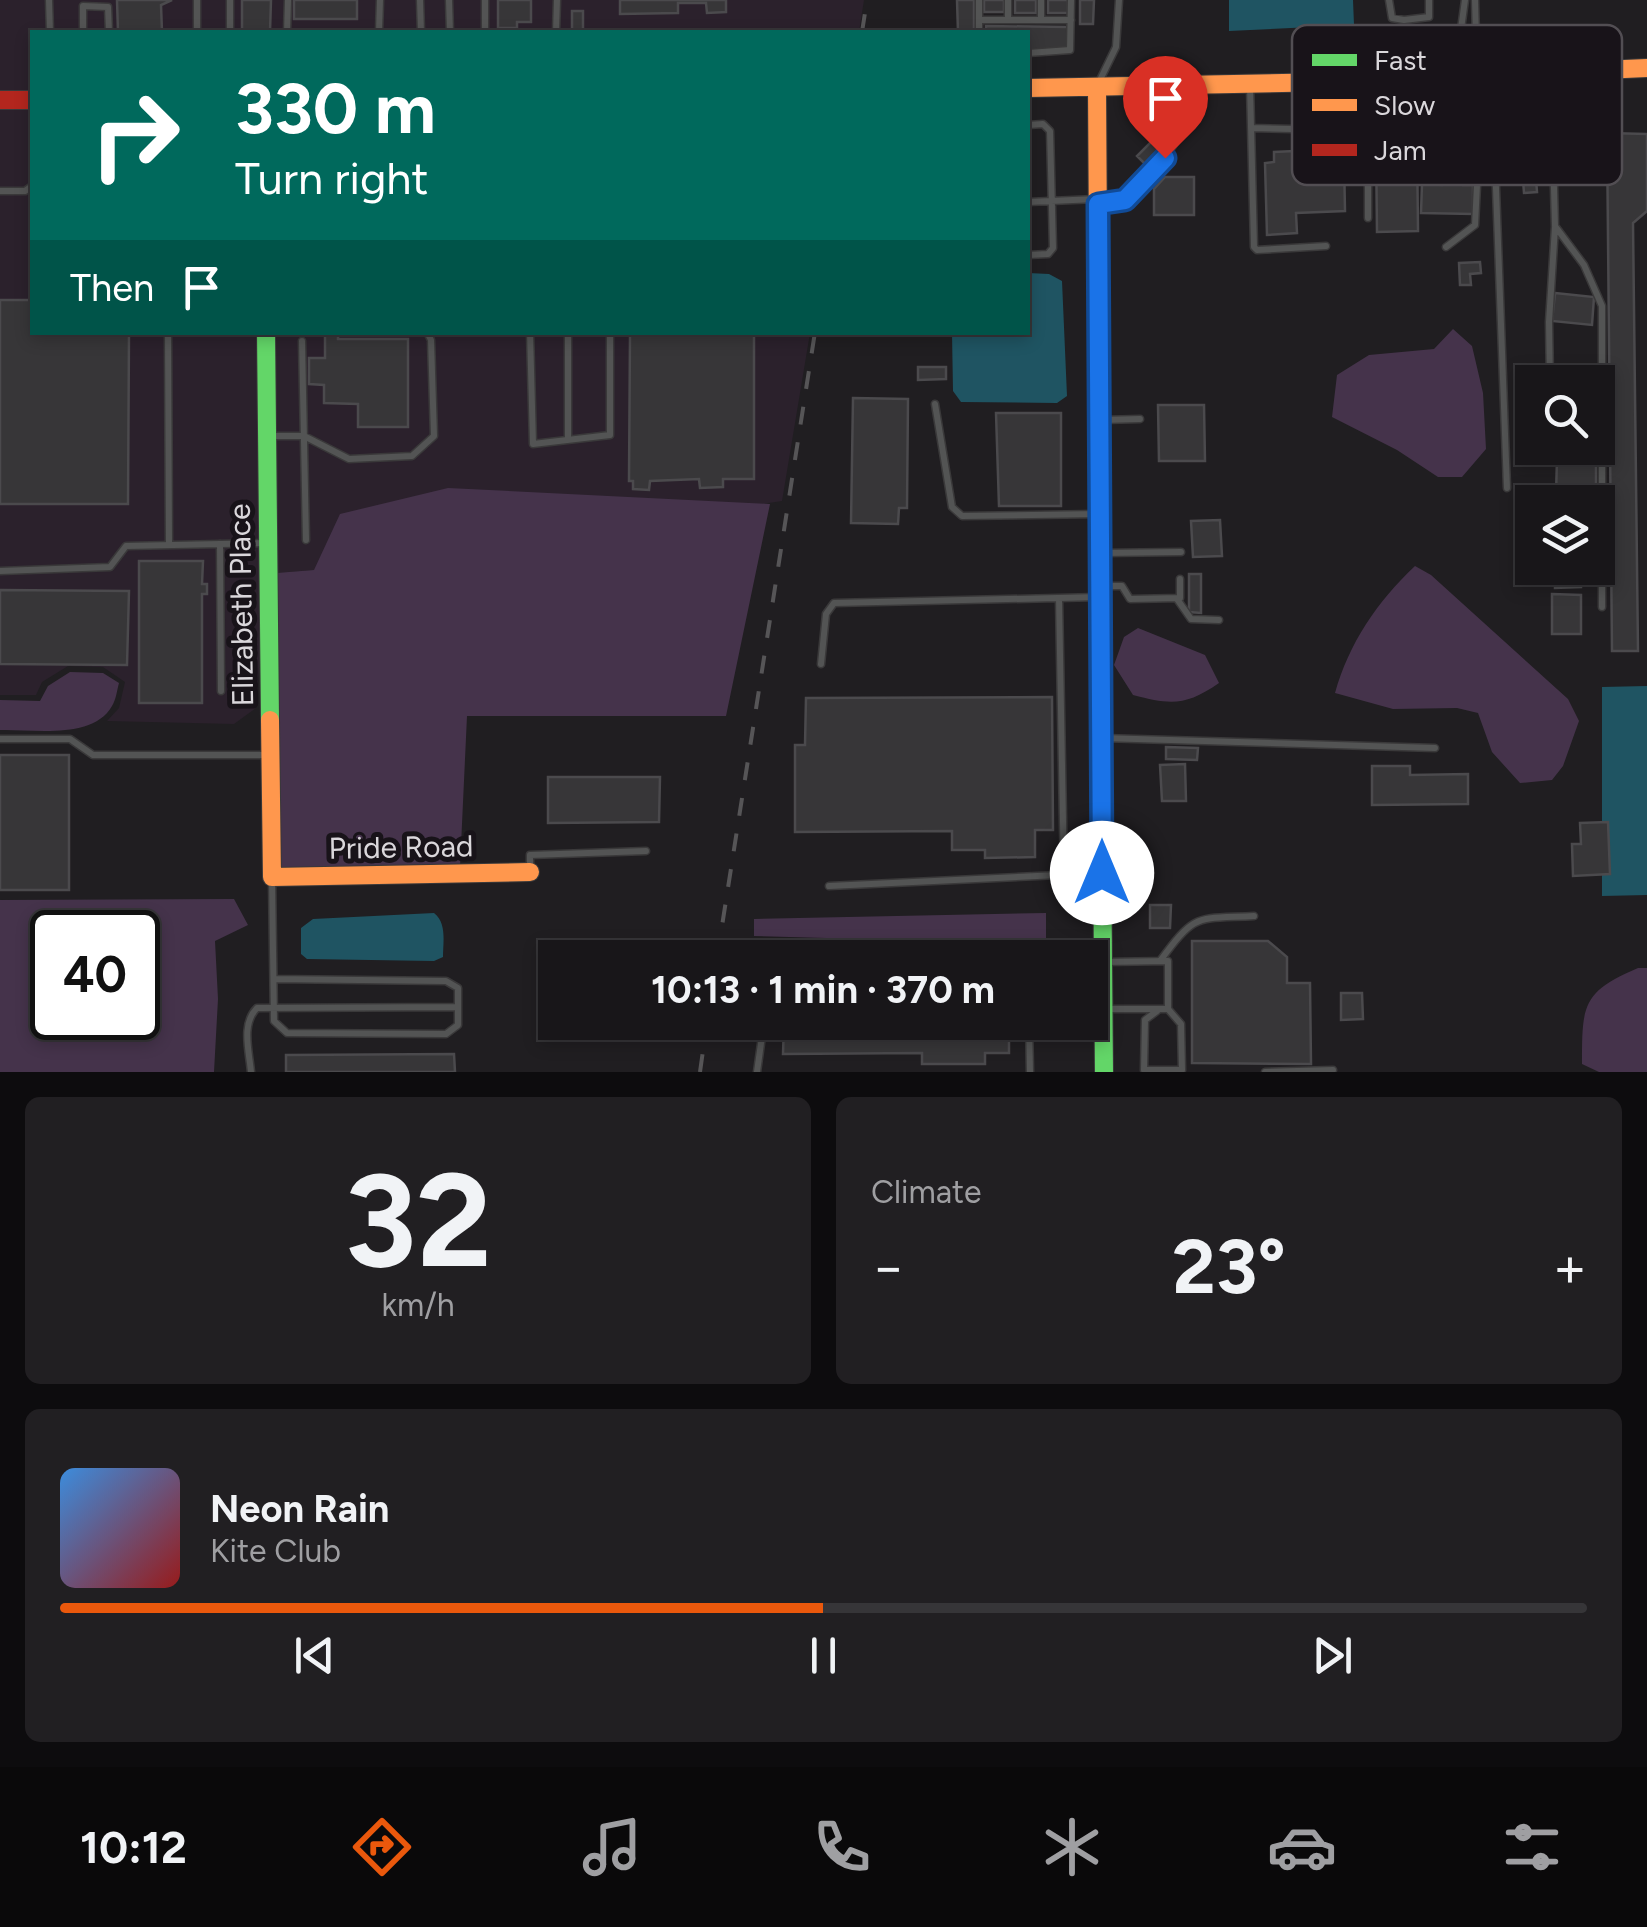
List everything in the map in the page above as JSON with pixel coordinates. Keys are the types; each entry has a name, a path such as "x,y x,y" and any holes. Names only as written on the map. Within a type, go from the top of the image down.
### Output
{"street":[{"path":"1622,69 1647,68"},
{"path":"1030,88 1292,83"},
{"path":"1096,88 1103,940"},
{"path":"0,100 30,100"},
{"name":"Elizabeth Place","path":"266,335 272,877"},
{"name":"Pride Road","path":"272,877 530,872"},
{"path":"1103,1040 1104,1072"}],"lane":[{"path":"49,0 50,30"},
{"path":"197,30 198,0"},
{"path":"230,0 230,30"},
{"path":"287,30 288,0"},
{"path":"379,30 380,0"},
{"path":"420,0 421,30"},
{"path":"450,0 450,30"},
{"path":"485,0 485,30"},
{"path":"556,30 557,0"},
{"path":"979,0 979,30"},
{"path":"1008,0 1008,20"},
{"path":"1042,0 1042,20"},
{"path":"1030,52 1068,52 1071,0"},
{"path":"1096,88 1116,46 1119,0"},
{"path":"1389,0 1392,18 1404,20 1429,17 1429,0"},
{"path":"1463,25 1466,0"},
{"path":"1472,25 1475,0"},
{"path":"83,30 82,6 108,6 109,30"},
{"path":"979,20 1071,20"},
{"path":"1250,84 1254,247 1257,250 1326,246"},
{"path":"1030,202 1125,200 1165,158 1182,132 1187,86"},
{"path":"1030,124 1048,128 1052,201 1051,253 1030,255"},
{"path":"1251,128 1292,129"},
{"path":"1368,185 1368,218"},
{"path":"1446,248 1475,226 1476,185"},
{"path":"1496,185 1507,488"},
{"path":"1550,365 1555,185"},
{"path":"0,191 30,187"},
{"path":"1556,226 1584,265 1602,306 1601,365"},
{"path":"168,335 169,545"},
{"path":"267,436 304,436 349,459 412,456 434,436 428,335"},
{"path":"530,335 533,444 610,436 610,335"},
{"path":"568,335 568,440"},
{"path":"302,341 306,540"},
{"path":"935,404 952,507 962,516 1100,514"},
{"path":"1099,420 1140,419"},
{"path":"1599,465 1602,607"},
{"path":"0,571 110,567 126,546 268,543"},
{"path":"220,544 221,691"},
{"path":"1100,552 1181,552"},
{"path":"822,664 826,614 834,603 1059,598 1122,586 1130,599 1180,598 1180,578"},
{"path":"1059,598 1064,876"},
{"path":"1177,598 1190,620 1219,620"},
{"path":"0,739 70,738 93,755 270,755"},
{"path":"1101,738 1435,748"},
{"path":"530,872 530,855 646,851"},
{"path":"829,886 1102,873"},
{"path":"272,877 274,1021 287,1032 446,1034 458,1025 458,988 446,981 274,979"},
{"path":"1159,962 1196,920 1254,916"},
{"path":"1108,962 1168,961 1164,1009"},
{"path":"250,1072 247,1029 249,1016 258,1008 458,1006"},
{"path":"1108,1009 1164,1009 1181,1024 1185,1071 1144,1070 1145,1020 1164,1009"},
{"path":"757,1072 761,1040"},
{"path":"1029,1040 1030,1072"},
{"path":"1265,1072 1333,1070"}],"shaded area":[{"path":"0,0 864,0 859,30 30,30 30,93 0,93"},
{"path":"0,107 30,107 30,335 258,335 261,641 256,708 234,724 107,721 119,708 125,682 103,667 68,666 42,682 36,695 0,695"},
{"path":"1453,329 1472,346 1483,393 1486,449 1462,477 1438,477 1397,450 1332,417 1337,375 1369,355 1434,349"},
{"path":"274,335 810,335 782,501 276,573"},
{"path":"448,488 770,504 726,716 467,716 460,867 280,870 276,573 314,570 340,514"},
{"path":"1415,566 1431,575 1568,699 1579,721 1563,766 1552,780 1520,783 1492,752 1478,713 1457,708 1393,709 1335,693 1366,624"},
{"path":"1138,628 1205,655 1219,683 1187,700 1158,701 1133,695 1114,665 1124,637"},
{"path":"70,672 103,673 119,683 113,704 103,717 77,728 0,730 0,700 40,701 48,686"},
{"path":"234,899 248,925 215,941 218,999 214,1072 0,1072 0,900"},
{"path":"1046,913 1046,940 754,936 754,919"},
{"path":"1638,968 1647,968 1647,1072 1599,1072 1582,1064 1583,1027 1589,1003 1606,985"}],"water":[{"path":"1229,0 1353,0 1354,25 1229,31"},
{"path":"1030,273 1049,274 1062,281 1067,396 1057,403 961,402 953,391 952,335 1030,335"},
{"path":"1647,686 1647,895 1602,896 1602,687"},
{"path":"434,913 443,927 444,939 443,957 434,961 307,959 301,954 301,928 313,919"}],"building":[{"path":"117,0 172,0 161,5 162,30 118,30"},
{"path":"242,0 271,0 270,30 242,30"},
{"path":"294,0 357,0 357,19 294,19"},
{"path":"498,0 531,0 531,22 517,22 517,28 498,28"},
{"path":"620,0 726,0 726,12 707,13 706,3 678,3 678,13 620,14"},
{"path":"957,0 974,0 974,30 958,30"},
{"path":"984,0 1004,0 1004,12 984,12"},
{"path":"1015,0 1036,0 1036,13 1015,13"},
{"path":"1048,0 1068,0 1068,13 1048,13"},
{"path":"1080,0 1094,0 1093,24 1080,24"},
{"path":"572,11 583,11 583,30 572,30"},
{"path":"986,26 1068,27 1067,51 1030,50 1030,30 986,30"},
{"path":"1622,133 1647,134 1647,211 1633,223 1638,651 1612,651 1615,485 1610,485 1610,465 1615,465 1615,365 1609,365 1608,185 1622,185"},
{"path":"1155,138 1166,149 1148,167 1137,156"},
{"path":"1292,151 1292,185 1344,185 1345,211 1296,213 1297,233 1267,235 1265,163 1274,162 1274,152"},
{"path":"1165,177 1194,177 1194,215 1154,215 1154,189"},
{"path":"1376,185 1417,185 1418,231 1377,232"},
{"path":"1422,185 1473,185 1473,214 1421,213"},
{"path":"1523,185 1536,185 1537,192 1524,193"},
{"path":"1480,262 1481,273 1470,274 1471,285 1460,285 1459,263"},
{"path":"1555,293 1594,297 1592,325 1552,321"},
{"path":"0,300 30,300 30,335 129,335 128,504 0,504"},
{"path":"325,335 338,335 338,339 408,339 408,427 358,427 358,404 324,403 324,385 309,384 309,358 325,358"},
{"path":"630,335 754,335 754,479 723,479 723,487 700,488 699,479 650,481 649,490 633,489 633,481 629,481"},
{"path":"918,367 946,367 946,379 918,380"},
{"path":"853,398 908,399 907,508 899,508 898,524 851,523"},
{"path":"1158,405 1204,405 1205,461 1159,461"},
{"path":"996,413 1061,413 1061,506 999,506"},
{"path":"1557,465 1596,465 1596,485 1556,485"},
{"path":"1220,520 1222,556 1193,557 1191,521"},
{"path":"139,561 203,561 202,584 207,584 207,594 202,594 202,703 139,703"},
{"path":"1189,574 1201,574 1201,613 1189,612"},
{"path":"1555,585 1581,585 1581,587"},
{"path":"0,590 129,591 127,665 0,664"},
{"path":"1552,594 1581,595 1581,634 1552,634"},
{"path":"1052,697 1053,830 1035,830 1035,857 985,858 985,850 952,850 952,831 795,832 795,745 805,745 806,698"},
{"path":"1166,747 1198,748 1197,760 1166,759"},
{"path":"0,755 69,755 69,890 0,890"},
{"path":"1185,764 1186,801 1162,801 1160,765"},
{"path":"1372,766 1410,766 1410,775 1468,774 1468,804 1372,805"},
{"path":"548,777 660,777 659,822 548,823"},
{"path":"1608,822 1610,874 1573,876 1572,844 1581,844 1580,823"},
{"path":"1150,905 1171,905 1170,928 1150,928"},
{"path":"1192,941 1268,941 1287,957 1287,983 1310,983 1311,1064 1192,1063"},
{"path":"1341,993 1362,993 1363,1019 1341,1020"},
{"path":"783,1040 1009,1040 1009,1053 985,1053 985,1064 922,1064 922,1053 783,1054"},
{"path":"454,1054 455,1072 286,1072 286,1055"}],"railway":[{"path":"862,30 867,0"},
{"path":"720,940 815,335"},
{"path":"700,1072 704,1040"}],"traffic: fast":[{"path":"266,335 270,720"},
{"path":"1102,849 1104,1072"}],"traffic: slow":[{"path":"1622,69 1647,68"},
{"path":"1030,88 1292,83"},
{"path":"1097,88 1102,849"},
{"path":"270,720 272,877 530,872"}],"traffic: jam":[{"path":"0,100 30,100"}],"route":[{"path":"1102,873 1098,204 1125,200 1165,158"}]}
